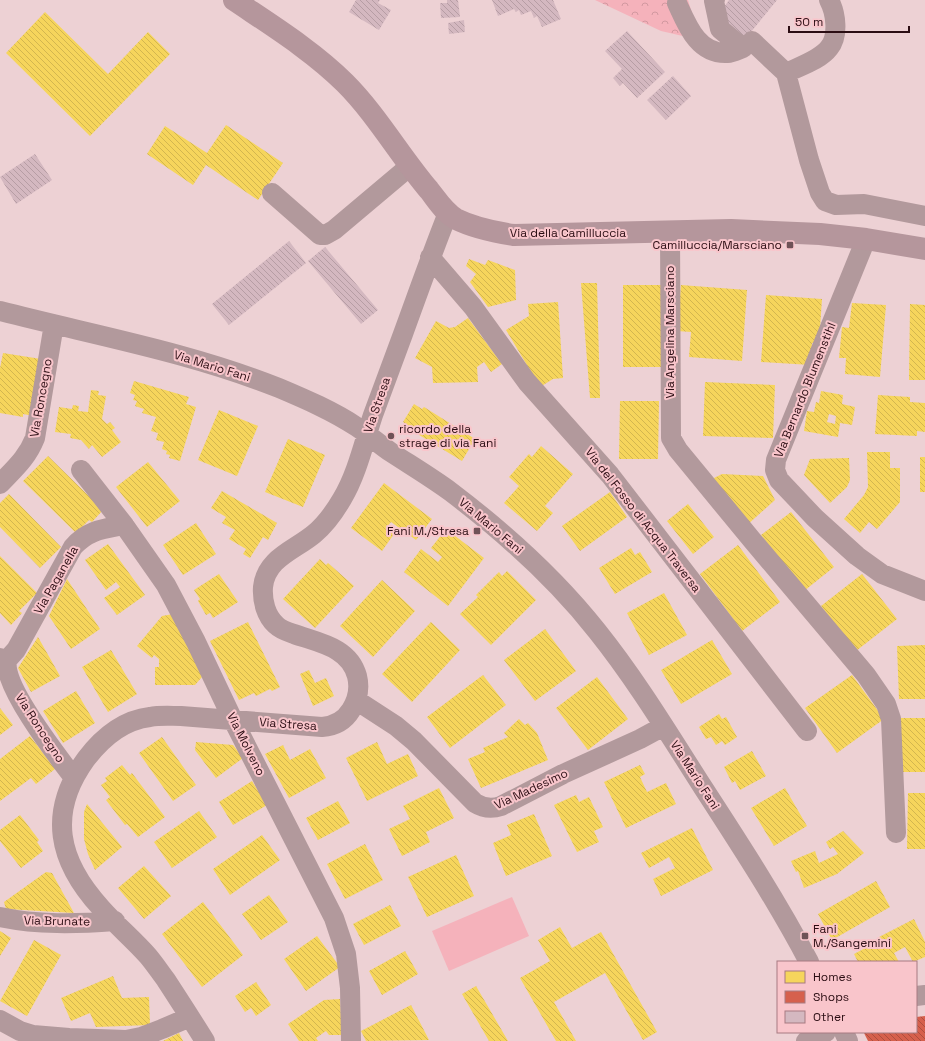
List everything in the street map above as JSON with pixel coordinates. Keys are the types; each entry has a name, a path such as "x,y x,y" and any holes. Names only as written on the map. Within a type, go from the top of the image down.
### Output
{"main road":[{"name":"Via della Camilluccia","path":"234,0 298,44 345,82 362,101 410,166 448,213 456,219 493,232 514,235 739,230 820,234 866,239 925,249"}],"street":[{"path":"677,3 690,32 701,44 714,52 728,54 743,48 720,29 715,0"},
{"path":"786,73 813,60 830,48 835,28 835,16 829,0"},
{"path":"752,41 786,73 809,160 820,193 825,201 836,205 864,204 925,216"},
{"path":"272,193 323,236 334,230 410,166"},
{"name":"Via Stresa","path":"205,1041 149,957 98,905 80,881 68,859 63,838 62,821 66,797 82,764 99,744 114,730 130,722 143,718 158,716 233,720 302,726 328,726 344,719 350,712 356,700 359,684 354,668 346,656 332,647 290,633 276,626 266,609 263,599 263,589 267,573 275,561 313,535 339,504 352,479 430,257 448,213"},
{"name":"Via Angelina Marsciano","path":"670,231 670,434 672,442 742,528 866,675 886,704 891,719 896,833"},
{"name":"Via Bernardo Blumenstihl","path":"866,239 776,460 775,470 779,480 798,500 830,532 864,562 882,574 925,591"},
{"name":"Via del Fosso di Acqua Traversa","path":"430,257 474,307 527,382 610,474 807,731"},
{"name":"Via Mario Fani","path":"0,311 190,358 264,383 330,412 355,426 456,496 501,533 548,575 596,630 620,661 664,726 758,874 795,934 808,961"},
{"name":"Via Roncegno","path":"0,484 25,458 35,438 54,324"},
{"name":"Via Molveno","path":"81,470 124,525 166,585 334,918 342,938 346,954 351,1041"},
{"name":"Via Paganella","path":"4,659 16,650 73,547 82,538 92,532 124,525"},
{"name":"Via Roncegno","path":"4,659 10,677 25,708 49,745 74,778"},
{"name":"Via Madesimo","path":"356,700 396,726 425,751 475,803 488,808 501,806 563,774 640,739 664,726"},
{"name":"Via Brunate","path":"0,917 27,922 49,923 115,921"},
{"path":"0,1020 20,1031 33,1035 126,1040 162,1030 190,1017"},
{"path":"806,1041 824,1033"}],"green space":[{"path":"595,0 688,0 700,40 661,31"},
{"path":"512,897 529,936 449,971 432,931"}],"building: Homes":[{"path":"45,12 108,74 148,32 170,54 90,136 6,53"},
{"path":"226,125 283,163 258,200 206,165 193,185 147,154 165,126 207,153"},
{"path":"469,259 485,265 488,260 515,270 516,300 488,307 470,282 476,274 466,266"},
{"path":"581,283 597,283 600,398 590,398"},
{"path":"623,285 661,285 661,367 623,367"},
{"path":"681,285 747,290 742,361 689,357 691,332 677,331"},
{"path":"766,295 822,299 819,343 812,343 811,365 761,362"},
{"path":"558,302 563,378 553,379 540,387 506,330 529,316 528,304"},
{"path":"852,303 886,305 880,377 845,374 846,358 839,358 842,327 849,328"},
{"path":"910,304 925,305 925,380 909,380"},
{"path":"468,318 502,364 491,372 484,362 477,367 478,382 433,383 432,367 415,358 436,321 449,328 455,327"},
{"path":"3,353 41,359 34,416 23,414 23,417 0,413 0,368"},
{"path":"134,381 189,397 186,404 196,407 180,461 169,458 170,455 166,454 167,451 162,449 164,442 156,440 158,433 151,431 156,417 142,413 144,409 135,406 137,401 133,400 135,395 130,393"},
{"path":"705,382 775,385 773,438 703,436"},
{"path":"91,390 99,391 98,395 106,396 102,419 107,424 110,422 115,428 112,430 121,442 102,457 92,445 89,449 81,440 70,438 71,434 55,432 59,407 72,409 73,405 79,406 78,411 88,412"},
{"path":"821,391 843,395 842,404 855,407 852,425 840,423 838,437 804,431 807,411 814,412 816,402 819,403","holes":["829,414 836,416 835,424 827,422"]},
{"path":"878,395 910,397 910,402 925,403 925,432 917,431 917,436 875,434"},
{"path":"620,401 659,401 658,459 619,459"},
{"path":"414,404 422,409 424,407 475,439 462,461 411,430 412,428 403,422"},
{"path":"219,410 258,426 237,476 198,460"},
{"path":"288,439 325,455 303,507 265,492"},
{"path":"541,446 573,474 545,506 553,513 537,531 504,503 519,486 509,477 529,454 532,457"},
{"path":"867,452 890,452 890,468 900,468 900,502 877,529 869,522 860,533 844,519 864,495 868,487"},
{"path":"48,456 103,510 92,522 89,520 76,533 23,481"},
{"path":"920,457 925,457 925,492 920,492"},
{"path":"849,458 850,480 847,487 830,503 804,475 810,459"},
{"path":"148,462 180,501 147,527 116,487"},
{"path":"722,474 763,476 775,500 746,526 710,480"},
{"path":"384,483 432,519 416,540 391,522 386,528 394,534 382,551 351,528"},
{"path":"222,491 277,523 268,540 263,537 250,558 243,554 246,549 229,539 235,530 222,523 226,517 211,508"},
{"path":"610,492 627,517 580,551 562,526"},
{"path":"9,494 61,547 40,568 0,527 0,503"},
{"path":"688,504 714,537 693,554 667,521"},
{"path":"791,512 834,567 804,591 761,535"},
{"path":"196,523 216,554 183,575 163,545"},
{"path":"446,529 484,558 448,606 404,572 421,549 438,562 442,557 431,548"},
{"path":"108,544 145,595 117,615 104,598 120,587 116,582 106,590 85,560"},
{"path":"738,545 780,602 742,631 700,574"},
{"path":"631,548 635,555 640,552 652,572 615,594 599,568"},
{"path":"0,556 37,593 19,611 22,613 11,625 0,613"},
{"path":"320,559 326,565 328,563 354,586 315,628 283,599"},
{"path":"507,571 536,600 491,645 460,614 478,597 476,595 499,572 502,576"},
{"path":"219,574 238,602 213,618 210,613 206,615 198,601 200,599 194,590"},
{"path":"862,574 897,619 856,651 821,606"},
{"path":"67,579 100,629 71,649 49,616"},
{"path":"382,580 415,611 373,657 340,626"},
{"path":"664,593 687,635 649,655 627,613"},
{"path":"173,614 202,677 195,685 155,685 155,667 159,667 159,659 154,655 152,658 137,646 162,616"},
{"path":"248,622 280,687 272,691 270,689 256,696 254,693 239,700 210,641"},
{"path":"431,622 460,650 412,702 382,674"},
{"path":"545,629 576,671 535,701 504,660"},
{"path":"38,637 60,676 31,692 18,668"},
{"path":"712,640 732,674 681,704 661,670"},
{"path":"925,645 925,699 899,699 897,646"},
{"path":"111,650 137,694 108,712 82,667"},
{"path":"309,670 315,683 326,678 334,696 313,706 300,674"},
{"path":"483,675 506,705 450,748 427,717"},
{"path":"852,675 884,719 837,753 805,708"},
{"path":"597,677 628,719 588,750 556,708"},
{"path":"76,691 95,723 63,743 43,711"},
{"path":"0,708 13,725 0,735"},
{"path":"719,714 722,719 726,717 737,737 725,745 722,741 716,745 711,737 706,739 699,727"},
{"path":"898,718 925,718 925,772 899,772"},
{"path":"519,719 525,725 528,723 537,733 548,760 481,788 468,759 485,752 483,748 508,737 504,733"},
{"path":"30,736 55,769 36,784 31,778 0,801 0,759"},
{"path":"162,737 196,785 173,801 139,753"},
{"path":"196,742 233,745 243,758 216,778 195,750"},
{"path":"377,742 387,764 408,754 418,776 367,801 346,758"},
{"path":"283,745 290,760 310,749 326,778 289,798 265,754"},
{"path":"752,751 766,776 740,790 735,781 732,783 724,767"},
{"path":"122,765 130,775 132,773 165,817 138,837 127,824 125,825 106,800 110,797 101,785 107,781 105,778"},
{"path":"640,765 645,774 640,777 647,792 666,783 676,804 626,828 604,782"},
{"path":"252,781 267,805 233,825 219,802"},
{"path":"439,788 454,818 426,832 430,842 402,856 389,829 410,819 403,806"},
{"path":"785,788 807,826 774,846 751,808"},
{"path":"908,793 925,793 925,849 907,849"},
{"path":"576,795 579,802 589,797 603,827 594,831 599,842 577,852 554,805"},
{"path":"338,801 350,823 318,840 306,818"},
{"path":"87,804 122,847 95,870 88,854 84,839 84,812"},
{"path":"199,811 217,837 172,868 154,842"},
{"path":"534,814 552,856 506,876 493,843 511,835 507,825"},
{"path":"20,815 39,840 37,842 43,851 21,868 0,841 0,830"},
{"path":"692,828 713,870 661,896 653,879 675,868 669,857 649,868 641,853"},
{"path":"843,831 864,853 837,874 804,888 798,871 796,872 791,861 815,851 819,863 838,854 833,847 830,849 826,842"},
{"path":"262,835 280,860 230,895 213,869"},
{"path":"365,844 383,880 345,899 327,864"},
{"path":"456,855 474,896 427,917 408,877"},
{"path":"144,866 171,896 144,919 118,888"},
{"path":"46,872 52,873 74,913 6,909 4,902"},
{"path":"876,881 890,907 832,940 818,914"},
{"path":"269,895 288,922 261,940 242,914"},
{"path":"203,902 243,955 202,987 162,934"},
{"path":"390,905 401,926 364,945 353,924"},
{"path":"914,919 925,942 925,957 912,961 905,947 894,953 898,961 858,961 854,954 880,940 879,937"},
{"path":"560,927 572,948 601,932 657,1032 643,1040 605,973 554,1002 576,1041 556,1041 520,978 550,961 538,940"},
{"path":"0,931 11,938 0,956"},
{"path":"317,936 340,967 306,991 284,959"},
{"path":"34,940 61,955 27,1016 0,1001"},
{"path":"405,951 418,974 382,995 369,971"},
{"path":"113,976 122,998 149,997 150,1025 96,1027 90,1013 71,1021 61,998"},
{"path":"256,982 271,1005 256,1016 251,1008 245,1012 235,996"},
{"path":"476,986 508,1041 489,1041 462,994"},
{"path":"340,999 342,1035 329,1035 326,1031 316,1038 318,1041 299,1041 288,1024 324,1000"},
{"path":"411,1005 429,1040 366,1041 361,1031"},
{"path":"179,1033 183,1041 163,1041"}],"building: Shops":[{"path":"925,1016 925,1041 868,1041 864,1033 917,1033 917,1017"}],"building: Other":[{"path":"356,0 380,0 378,3 391,10 379,30 349,12"},
{"path":"447,0 458,0 460,17 441,18 440,3 447,3"},
{"path":"492,0 553,0 561,19 542,27 537,16 534,18 531,11 521,15 519,10 516,12 514,9 498,16"},
{"path":"729,0 777,0 742,43 724,21 724,7"},
{"path":"464,20 465,32 449,34 448,23"},
{"path":"627,31 665,72 637,98 623,83 620,86 613,78 622,69 605,51"},
{"path":"673,76 691,96 666,120 647,100"},
{"path":"35,154 52,180 16,204 0,177"},
{"path":"289,241 306,263 229,325 212,304"},
{"path":"325,247 378,310 361,324 308,261"}],"place":[{"name":"Camilluccia/Marsciano","path":"790,245"},
{"name":"ricordo della strage di via Fani","path":"391,436"},
{"name":"Fani M./Stresa","path":"477,531"},
{"name":"Fani M./Sangemini","path":"805,936"}]}
